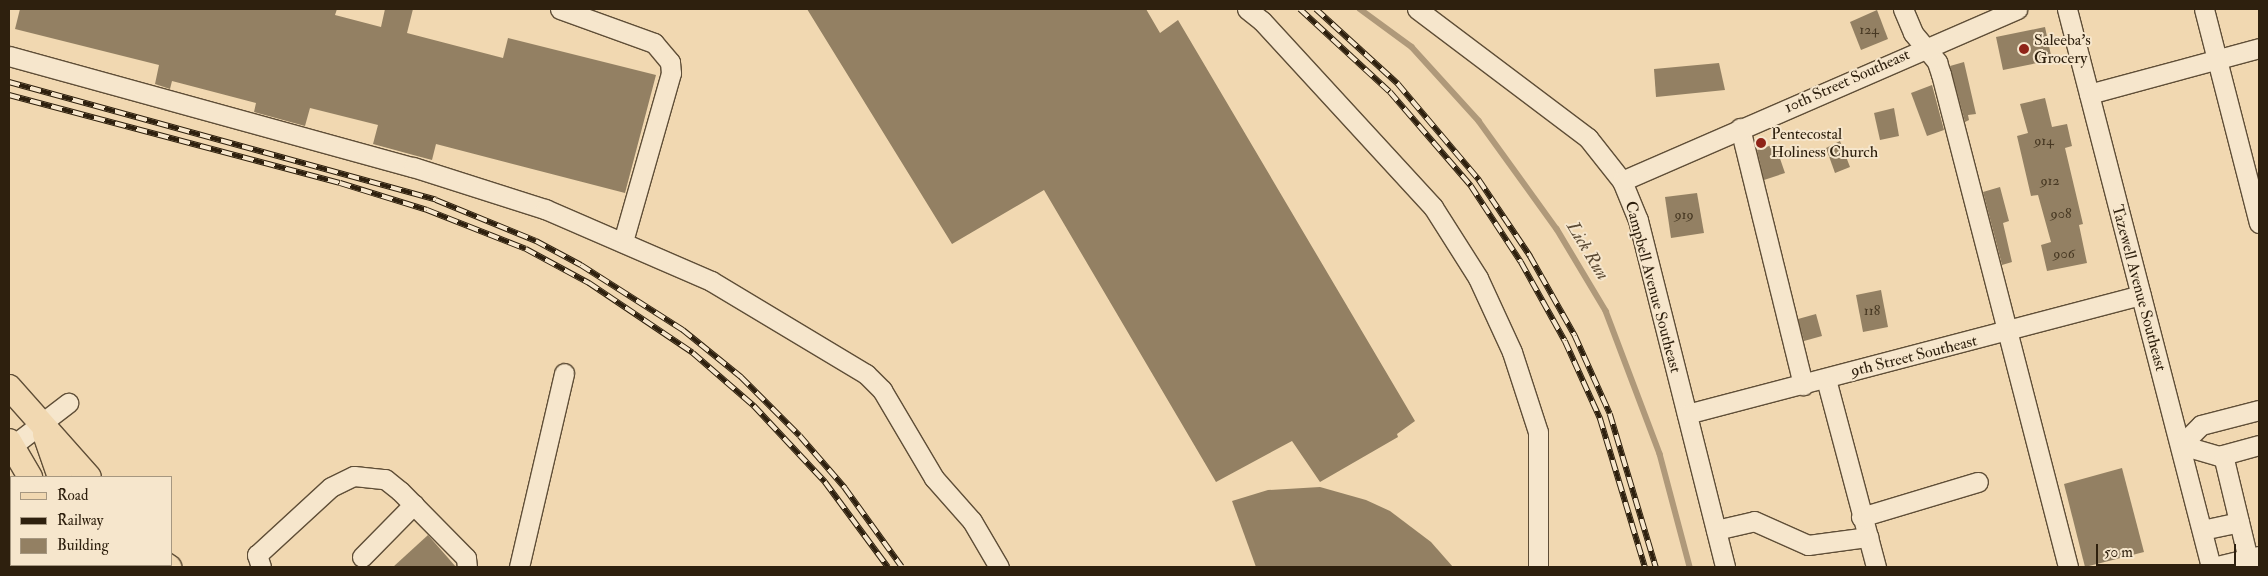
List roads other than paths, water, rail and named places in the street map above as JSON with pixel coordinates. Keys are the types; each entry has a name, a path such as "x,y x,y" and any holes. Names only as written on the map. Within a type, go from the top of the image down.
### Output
{"main road":[{"path":"9,386 88,476"},
{"path":"41,424 60,476"},
{"path":"10,444 29,476"}],"street":[{"path":"560,9 654,43 670,62 671,73 623,242"},
{"path":"1247,9 1262,21 1433,207 1478,278 1512,352 1538,432 1538,567"},
{"name":"Campbell Avenue Southeast","path":"1417,9 1588,138 1622,181 1638,220 1725,567"},
{"path":"1903,9 1913,33 1926,46 1941,74 2068,567"},
{"name":"10th Street Southeast","path":"1622,181 1926,46 2017,9"},
{"name":"Tazewell Avenue Southeast","path":"2067,9 2212,567"},
{"path":"2204,9 2259,224"},
{"path":"2089,94 2259,48"},
{"path":"9,56 413,167 545,209 711,281 866,374 887,396 934,478 972,521 999,567"},
{"path":"1740,128 1803,385"},
{"name":"9th Street Southeast","path":"1687,414 2008,332 2141,295"},
{"path":"521,566 564,374"},
{"path":"1826,379 1861,517 1876,567"},
{"path":"10,444 41,424 68,402"},
{"path":"2181,445 2201,425 2259,410"},
{"path":"2181,445 2223,455 2259,445"},
{"path":"2212,567 2254,558 2239,522 2223,455"},
{"path":"262,567 257,555 322,494 344,479 354,476 385,479 414,504 466,558 467,567"},
{"path":"1861,517 1978,482"},
{"path":"362,557 414,504"},
{"path":"1716,530 1754,521 1808,545 1868,537"},
{"path":"2202,530 2239,522"}],"waterway":[{"name":"Lick Run","path":"1360,9 1412,47 1479,121 1557,229 1606,311 1660,454 1690,567"}],"railway":[{"path":"1300,9 1390,92 1471,186 1521,262 1565,341 1600,418 1645,567"},
{"path":"1316,9 1398,84 1479,180 1530,256 1575,336 1610,414 1656,567"},
{"path":"9,82 436,200 536,241 581,265 683,330 741,377 800,436 845,488 902,567"},
{"path":"9,95 340,183 427,210 526,249 589,283 693,353 754,406 825,482 888,567"}],"place":[{"name":"Saleeba's Grocery","path":"2024,49"},
{"name":"Pentecostal Holiness Church","path":"1761,143"}]}
